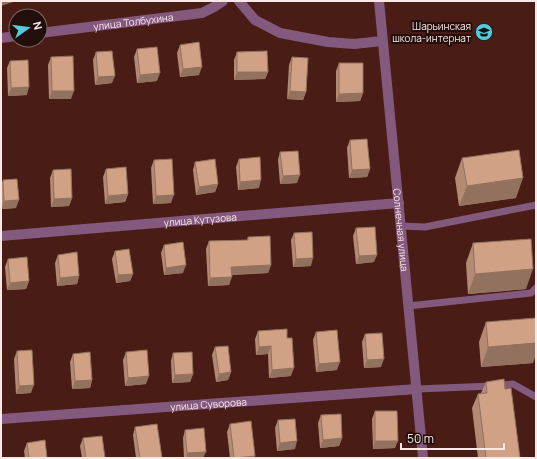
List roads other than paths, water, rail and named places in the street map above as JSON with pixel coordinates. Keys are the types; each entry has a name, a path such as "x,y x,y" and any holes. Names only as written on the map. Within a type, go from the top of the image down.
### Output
{"street":[{"name":"улица Толбухина","path":"48,32 202,13 223,1"},
{"path":"238,1 255,20 280,33 328,42 354,44 382,41"},
{"name":"Солнечная улица","path":"379,1 423,458"},
{"name":"улица Кутузова","path":"1,236 399,203"},
{"name":"улица Суворова","path":"1,419 417,389"}],"lane":[{"path":"401,226 425,227 536,205"},
{"path":"408,306 531,293 536,288"},
{"path":"417,389 513,384 536,397"}],"place":[{"name":"Шарьинская школа-интернат","path":"484,32"}]}
